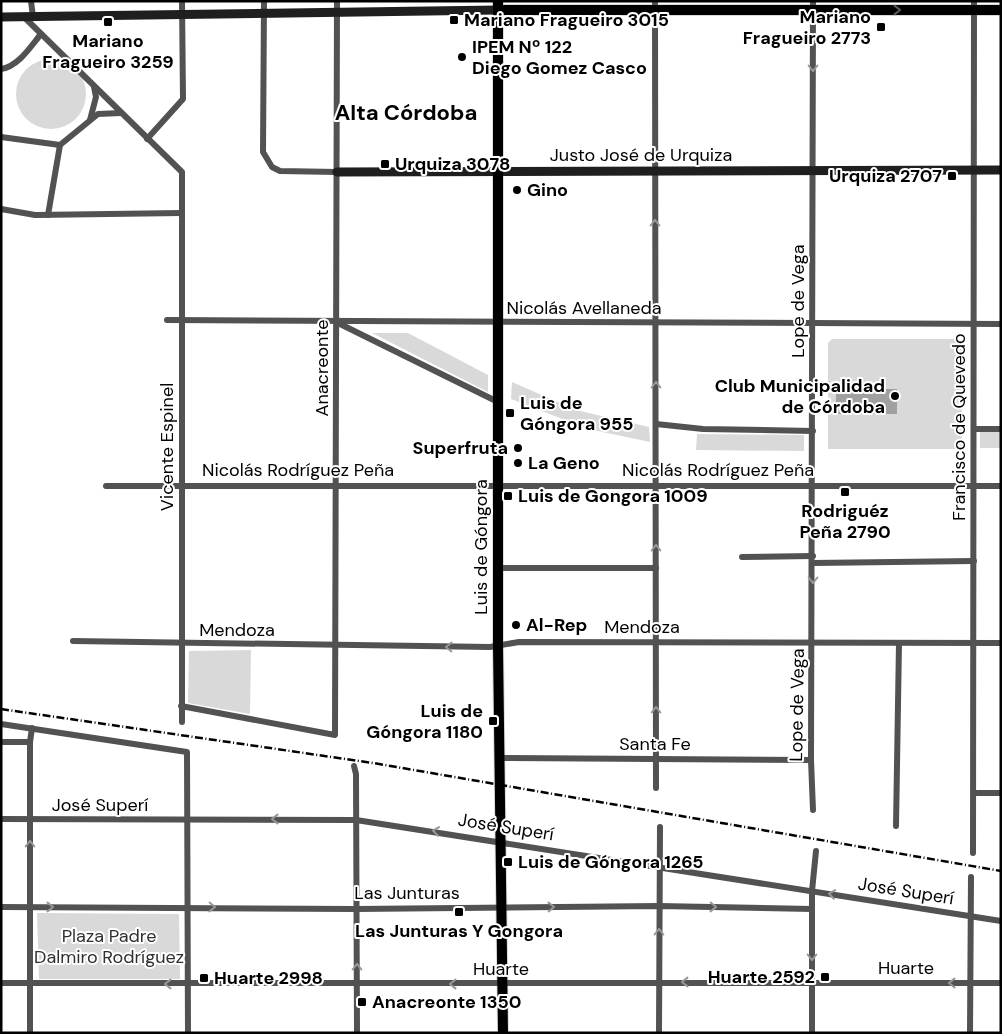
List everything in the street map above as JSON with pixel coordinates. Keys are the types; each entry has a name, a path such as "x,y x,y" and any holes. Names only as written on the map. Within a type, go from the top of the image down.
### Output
{"main road":[{"path":"498,6 974,6 1001,10"},
{"name":"Luis de Góngora","path":"498,6 498,646 503,1033"}],"street":[{"path":"31,1 29,17 41,34 147,138 183,99 182,1"},
{"path":"264,1 264,14"},
{"name":"Anacreonte","path":"181,706 335,735 337,1"},
{"path":"1,17 264,14 498,6"},
{"path":"655,6 656,788"},
{"name":"Lope de Vega","path":"813,6 813,642 811,760 813,810"},
{"name":"Francisco de Quevedo","path":"973,853 974,6"},
{"name":"Justo José de Urquiza","path":"264,14 263,152 272,168 280,171 1001,170"},
{"path":"1,69 8,69 15,64 41,34"},
{"path":"90,120 96,97 94,86"},
{"path":"48,215 60,145 98,114 120,112"},
{"path":"1,137 60,145"},
{"name":"Vicente Espinel","path":"147,138 182,172 182,722"},
{"path":"1,209 48,215 182,213"},
{"name":"Nicolás Avellaneda","path":"167,320 1001,324"},
{"path":"337,322 498,402"},
{"path":"656,424 703,429 813,431"},
{"path":"974,429 1001,429"},
{"name":"Nicolás Rodríguez Peña","path":"106,486 498,484 1001,486"},
{"path":"742,557 813,560 974,561"},
{"path":"498,568 656,568"},
{"name":"Mendoza","path":"74,641 335,646 498,646 519,642 1001,643"},
{"path":"896,826 899,643"},
{"path":"1,724 187,752 188,1033"},
{"path":"30,1033 30,742 32,728"},
{"path":"1,742 30,742"},
{"name":"Santa Fe","path":"499,758 811,760"},
{"path":"354,766 356,774 357,1033"},
{"path":"974,793 1001,794"},
{"name":"José Superí","path":"1,819 356,820 502,841 1001,921"},
{"path":"660,827 660,1033"},
{"path":"812,1033 812,891 816,851"},
{"path":"970,1033 971,877"},
{"name":"Las Junturas","path":"1,907 356,909 659,906 812,909"},
{"name":"Huarte","path":"1,983 1001,983"}],"green space":[{"path":"44,59 58,59 71,65 80,74 86,87 84,107 76,119 58,129 44,129 31,123 22,114 16,101 16,87 22,74 31,65"},
{"path":"372,333 408,333 488,375 488,392"},
{"name":"Club Municipalidad de Córdoba","path":"832,339 958,339 962,341 962,449 828,449 828,343"},
{"path":"512,382 576,410 649,427 650,442 588,429 511,399"},
{"path":"980,429 1001,429 1001,448 980,448"},
{"path":"697,434 804,435 804,451 696,450"},
{"path":"251,650 250,714 188,703 189,651"},
{"name":"Plaza Padre Dalmiro Rodríguez","path":"37,913 179,914 180,979 39,979"}],"shaded area":[{"path":"836,389 897,389 897,414 836,414"}],"railway":[{"path":"1,709 373,763 1001,871"}],"place":[{"name":"Mariano Fragueiro 3015","path":"454,20"},
{"name":"Mariano Fragueiro 3259","path":"108,22"},
{"name":"Mariano Fragueiro 2773","path":"881,27"},
{"name":"IPEM Nº 122 Diego Gomez Casco","path":"462,57"},
{"name":"Urquiza 3078","path":"385,164"},
{"name":"Urquiza 2707","path":"952,176"},
{"name":"Gino","path":"517,190"},
{"name":"Club Municipalidad de Córdoba","path":"895,396"},
{"name":"Luis de Góngora 955","path":"510,413"},
{"name":"Superfruta","path":"518,448"},
{"name":"La Geno","path":"518,463"},
{"name":"Rodriguéz Peña 2790","path":"845,492"},
{"name":"Luis de Gongora 1009","path":"508,496"},
{"name":"Al-Rep","path":"516,625"},
{"name":"Luis de Góngora 1180","path":"493,721"},
{"name":"Luis de Góngora 1265","path":"508,862"},
{"name":"Las Junturas Y Gongora","path":"459,912"},
{"name":"Huarte 2592","path":"825,977"},
{"name":"Huarte 2998","path":"204,978"},
{"name":"Anacreonte 1350","path":"362,1002"}],"district":[{"name":"Alta Córdoba","path":"406,112"}]}
